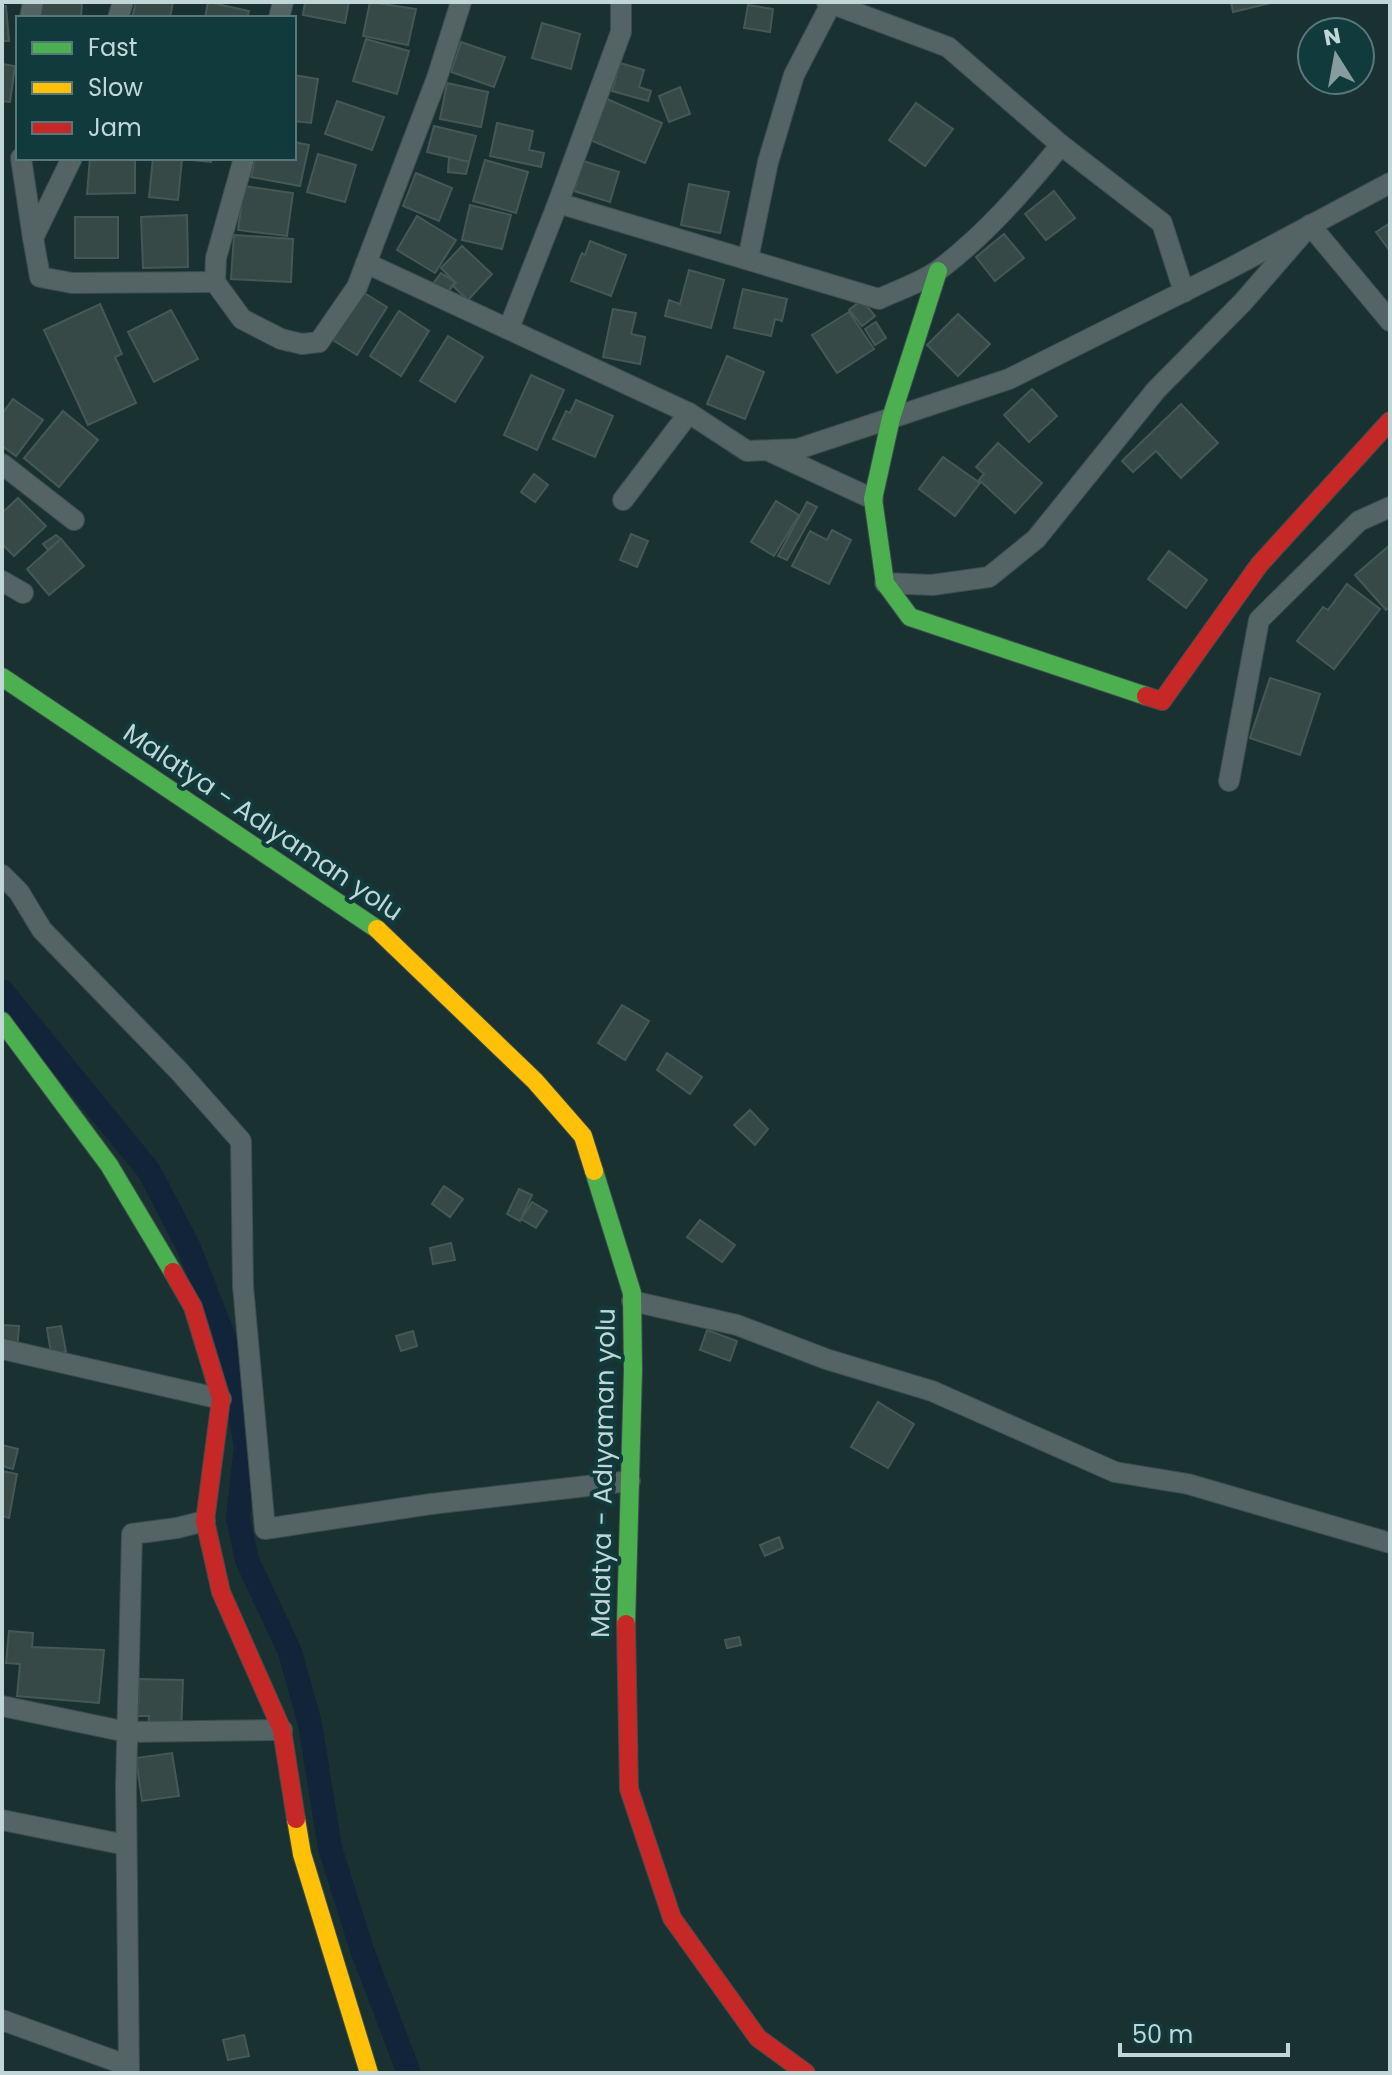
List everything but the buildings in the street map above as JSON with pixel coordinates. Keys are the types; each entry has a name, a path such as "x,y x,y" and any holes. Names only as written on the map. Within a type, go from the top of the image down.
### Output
{"street":[{"path":"243,160 216,258 215,282 242,319 281,339 302,344 319,342 357,287 437,78 461,2"},
{"path":"509,328 621,32 621,2"},
{"path":"748,259 768,162 794,75 830,3 948,47 1061,145 1162,223 1184,292"},
{"path":"558,203 879,299 938,271 1038,174 1061,145"},
{"path":"21,160 40,277 72,283 215,282"},
{"path":"33,238 71,160"},
{"path":"366,263 689,413 747,451 798,449 1009,379 1184,292 1390,183"},
{"path":"1310,225 1390,321"},
{"path":"885,583 932,585 989,577 1036,539 1156,390 1243,302 1310,225"},
{"path":"938,271 891,418 873,499 885,583 910,617 1162,701 1259,565 1390,421"},
{"path":"623,500 689,413"},
{"path":"767,450 873,499"},
{"path":"2,464 74,520"},
{"path":"1229,781 1259,620 1359,521 1390,507"},
{"path":"2,581 23,593"},
{"name":"Malatya - Adıyaman yolu","path":"2,677 385,934 535,1081 583,1136 614,1228 632,1301 625,1667 629,1789 672,1918 758,2038 806,2073"},
{"path":"2,875 19,892 42,930 179,1071 241,1141 243,1286 265,1529 431,1504 630,1481"},
{"path":"2,1021 109,1165 193,1307 221,1399 205,1521 221,1592 282,1730 302,1854 369,2073"},
{"path":"632,1301 737,1325 826,1359 932,1391 1115,1472 1188,1484 1390,1543"},
{"path":"2,1349 221,1399"},
{"path":"2,2020 129,2070 126,1845 132,1534 205,1521"},
{"path":"2,1706 127,1732 282,1730"},
{"path":"2,1820 126,1845"}],"waterway":[{"path":"2,991 149,1171 189,1248 228,1348 246,1446 238,1518 247,1560 290,1652 310,1724 330,1848 362,1950 409,2073"}],"traffic: fast":[{"path":"938,271 891,418 873,499 885,583 910,617 1146,696"},
{"path":"2,677 377,929"},
{"path":"2,1021 109,1165 173,1272"},
{"path":"594,1171 632,1293 626,1624"}],"traffic: slow":[{"path":"377,929 535,1081 583,1136 594,1171"},
{"path":"296,1819 302,1854 369,2073"}],"traffic: jam":[{"path":"1146,696 1162,701 1259,565 1390,421"},
{"path":"173,1272 193,1307 221,1399 205,1521 221,1592 282,1730 296,1819"},
{"path":"626,1624 629,1789 672,1918 758,2038 806,2073"}]}
